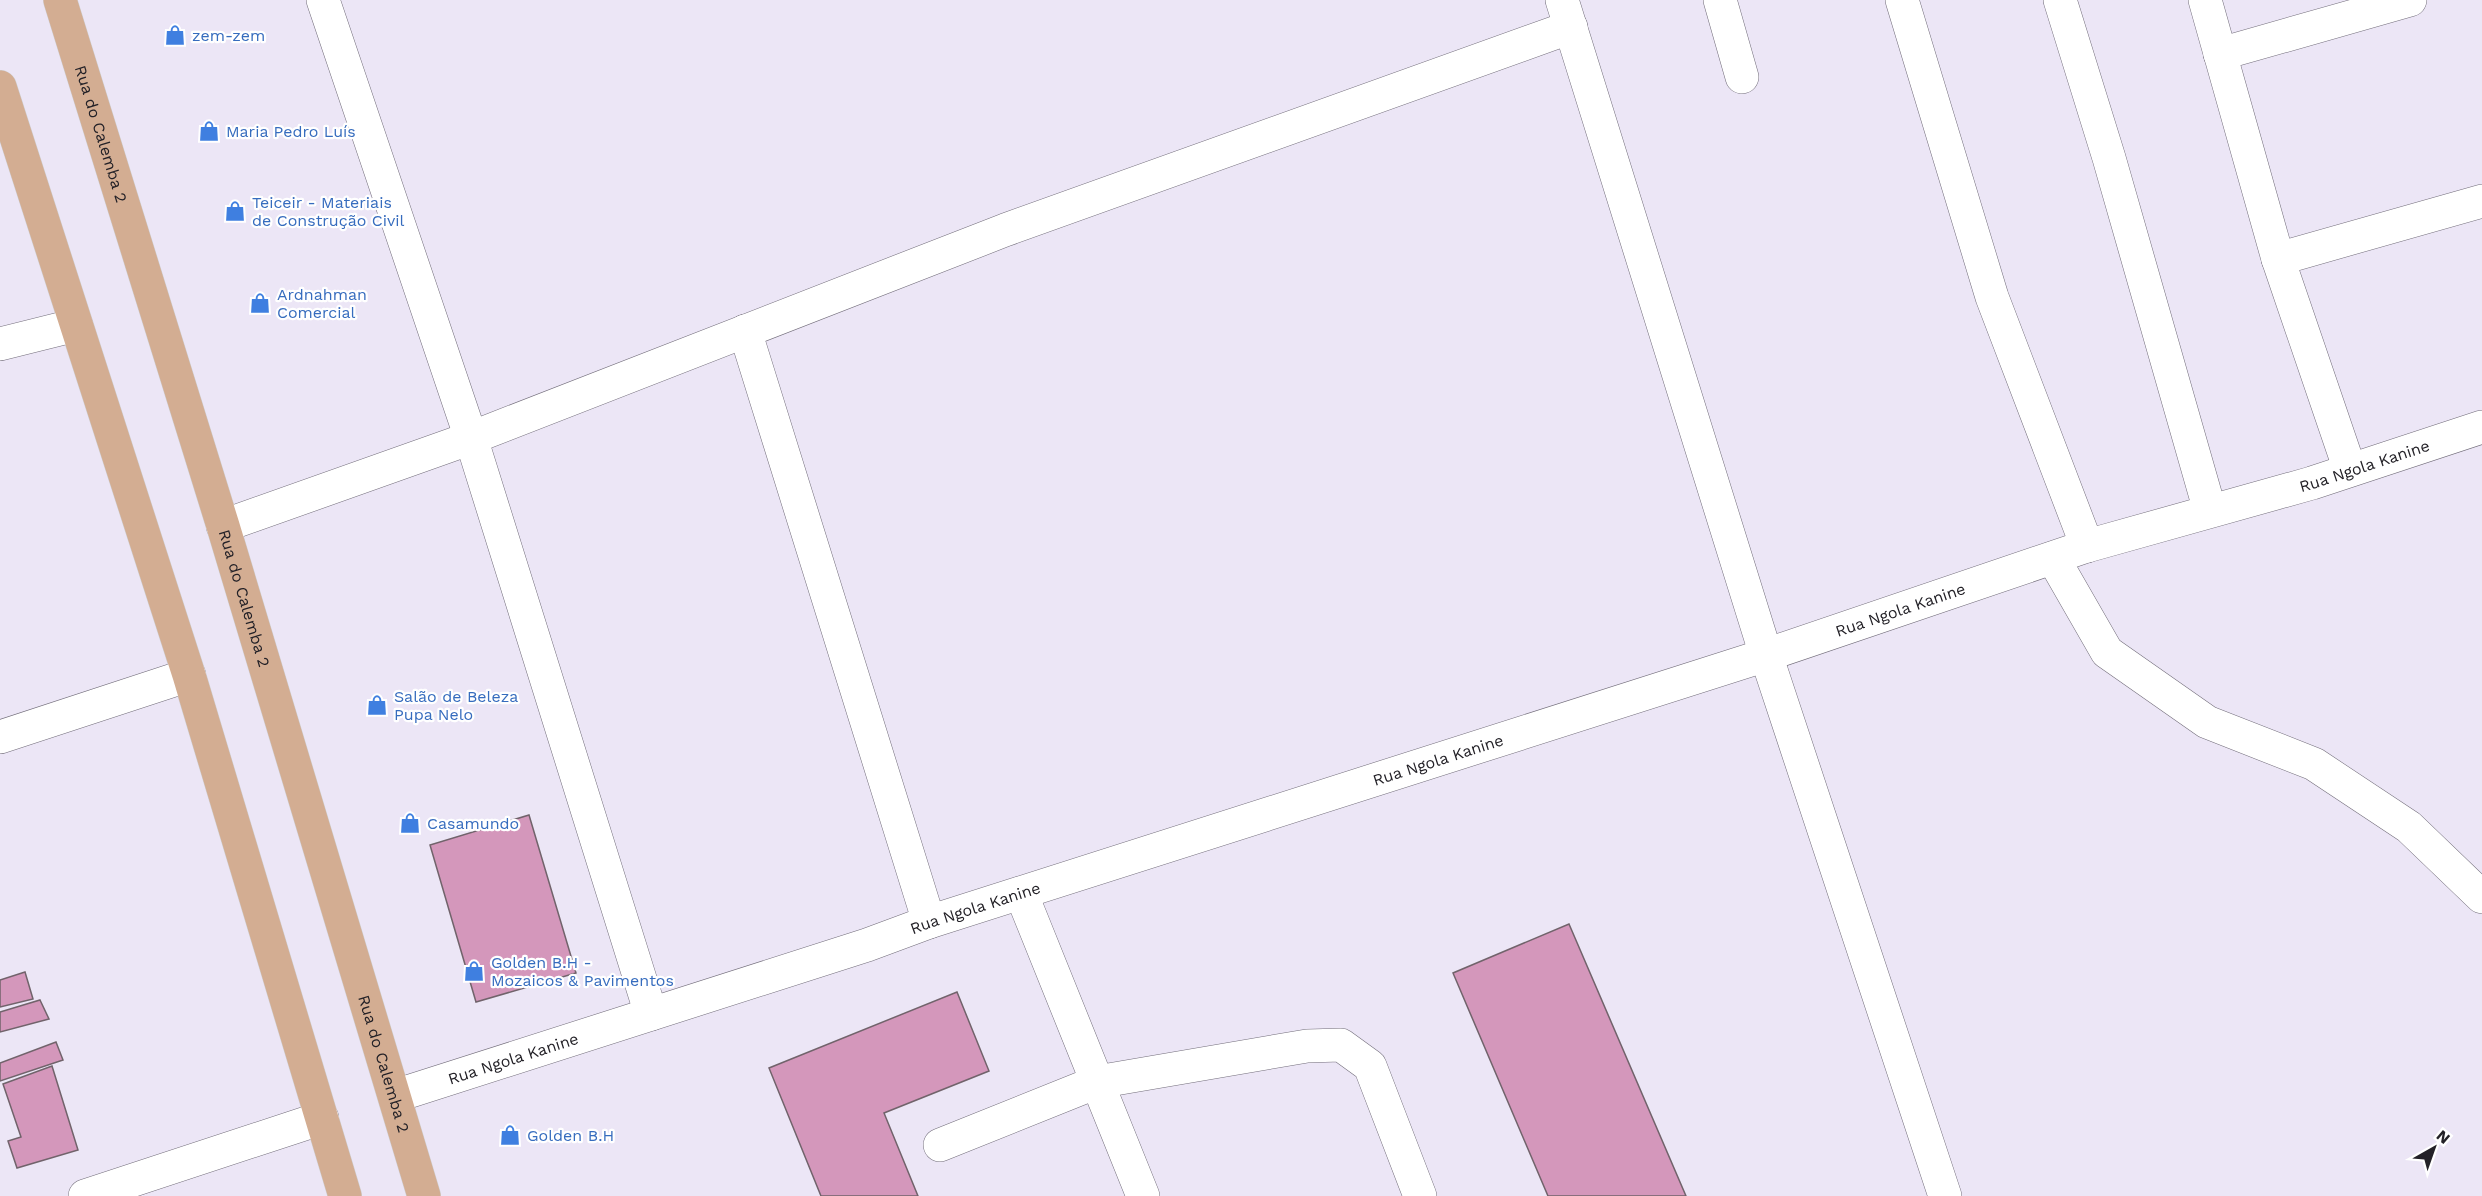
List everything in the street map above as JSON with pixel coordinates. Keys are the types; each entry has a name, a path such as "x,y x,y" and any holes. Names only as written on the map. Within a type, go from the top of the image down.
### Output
{"main road":[{"name":"Rua do Calemba 2","path":"60,0 223,526 424,1196"},
{"path":"0,87 189,675 345,1196"}],"street":[{"path":"323,0 471,438 651,1014"},
{"path":"1720,0 1742,77"},
{"path":"1902,0 1992,297 2087,546"},
{"path":"2060,0 2109,158 2210,511"},
{"path":"2205,0 2278,259 2350,470"},
{"path":"2220,54 2410,0"},
{"path":"223,526 471,438 1566,14 1766,655 1945,1196"},
{"path":"2278,259 2482,201"},
{"path":"0,344 76,325"},
{"path":"745,331 929,922"},
{"name":"Rua Ngola Kanine","path":"395,1096 867,945 929,922 1766,655 2087,546 2350,470 2482,427"},
{"path":"2053,558 2107,652 2207,722 2314,764 2409,826 2482,897"},
{"path":"0,736 189,675"},
{"path":"1021,893 1143,1196"},
{"path":"940,1145 1097,1082 1307,1046 1341,1045 1370,1066 1420,1196"},
{"path":"85,1196 322,1118"}],"building":[{"path":"529,815 576,973 476,1002 430,845"},
{"path":"1569,924 1686,1196 1548,1196 1453,973"},
{"path":"25,972 33,999 0,1007 0,980"},
{"path":"957,992 989,1071 884,1113 918,1196 821,1196 769,1068"},
{"path":"40,1000 49,1019 0,1032 0,1012"},
{"path":"56,1042 63,1060 0,1081 0,1063"},
{"path":"52,1066 78,1150 17,1168 8,1141 21,1137 3,1084"}],"place":[{"name":"zem-zem","path":"175,35"},
{"name":"Maria Pedro Luís","path":"209,131"},
{"name":"Teiceir - Materiais de Construção Civil","path":"235,211"},
{"name":"Ardnahman Comercial","path":"260,303"},
{"name":"Salão de Beleza Pupa Nelo","path":"377,705"},
{"name":"Casamundo","path":"410,823"},
{"name":"Golden B.H - Mozaicos & Pavimentos","path":"474,971"},
{"name":"Golden B.H","path":"510,1135"}]}
